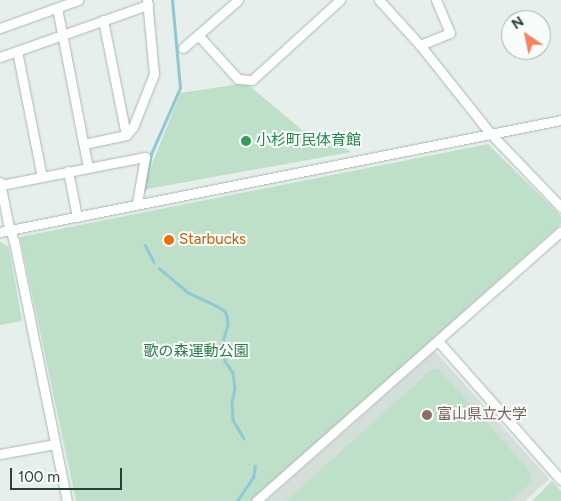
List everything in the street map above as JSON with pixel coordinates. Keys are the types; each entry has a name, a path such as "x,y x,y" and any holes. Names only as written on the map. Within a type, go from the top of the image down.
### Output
{"street":[{"path":"50,0 55,8 63,35 88,168"},
{"path":"0,28 78,0"},
{"path":"183,48 238,0"},
{"path":"198,35 238,79 252,80 340,0"},
{"path":"379,0 420,45 490,133 561,207"},
{"path":"420,45 450,32 436,0"},
{"path":"0,57 148,2 154,74 133,127 126,135 84,144"},
{"path":"103,20 126,135"},
{"path":"17,51 42,177"},
{"path":"0,232 137,203 561,120"},
{"path":"67,501 14,241 0,184 145,157 137,203"},
{"path":"68,172 77,217"},
{"path":"256,501 561,231"},
{"path":"438,341 560,476"},
{"path":"0,454 55,444"}],"shaded area":[{"name":"富山県立大学","path":"435,351 549,479 525,501 266,501"}],"green space":[{"name":"小杉町民体育館","path":"246,83 302,130 308,131 352,152 142,190 180,93"},
{"name":"歌の森運動公園","path":"488,144 561,216 561,224 252,501 76,501 20,237"},
{"path":"0,242 9,247 22,321 0,325"},
{"name":"富山県立大学","path":"439,369 529,470 532,482 510,501 286,501 431,370"},
{"path":"552,481 561,491 561,501 532,501"}],"waterway":[{"path":"144,190 151,154 180,88 172,0"},
{"path":"145,245 154,262"},
{"path":"159,268 189,293 225,311 228,325 222,345 225,361 233,373 235,389 232,402 233,420 244,438"},
{"path":"237,501 253,477 255,466"}],"place":[{"name":"小杉町民体育館","path":"246,141"},
{"name":"Starbucks","path":"169,240"},
{"name":"富山県立大学","path":"427,415"}]}
